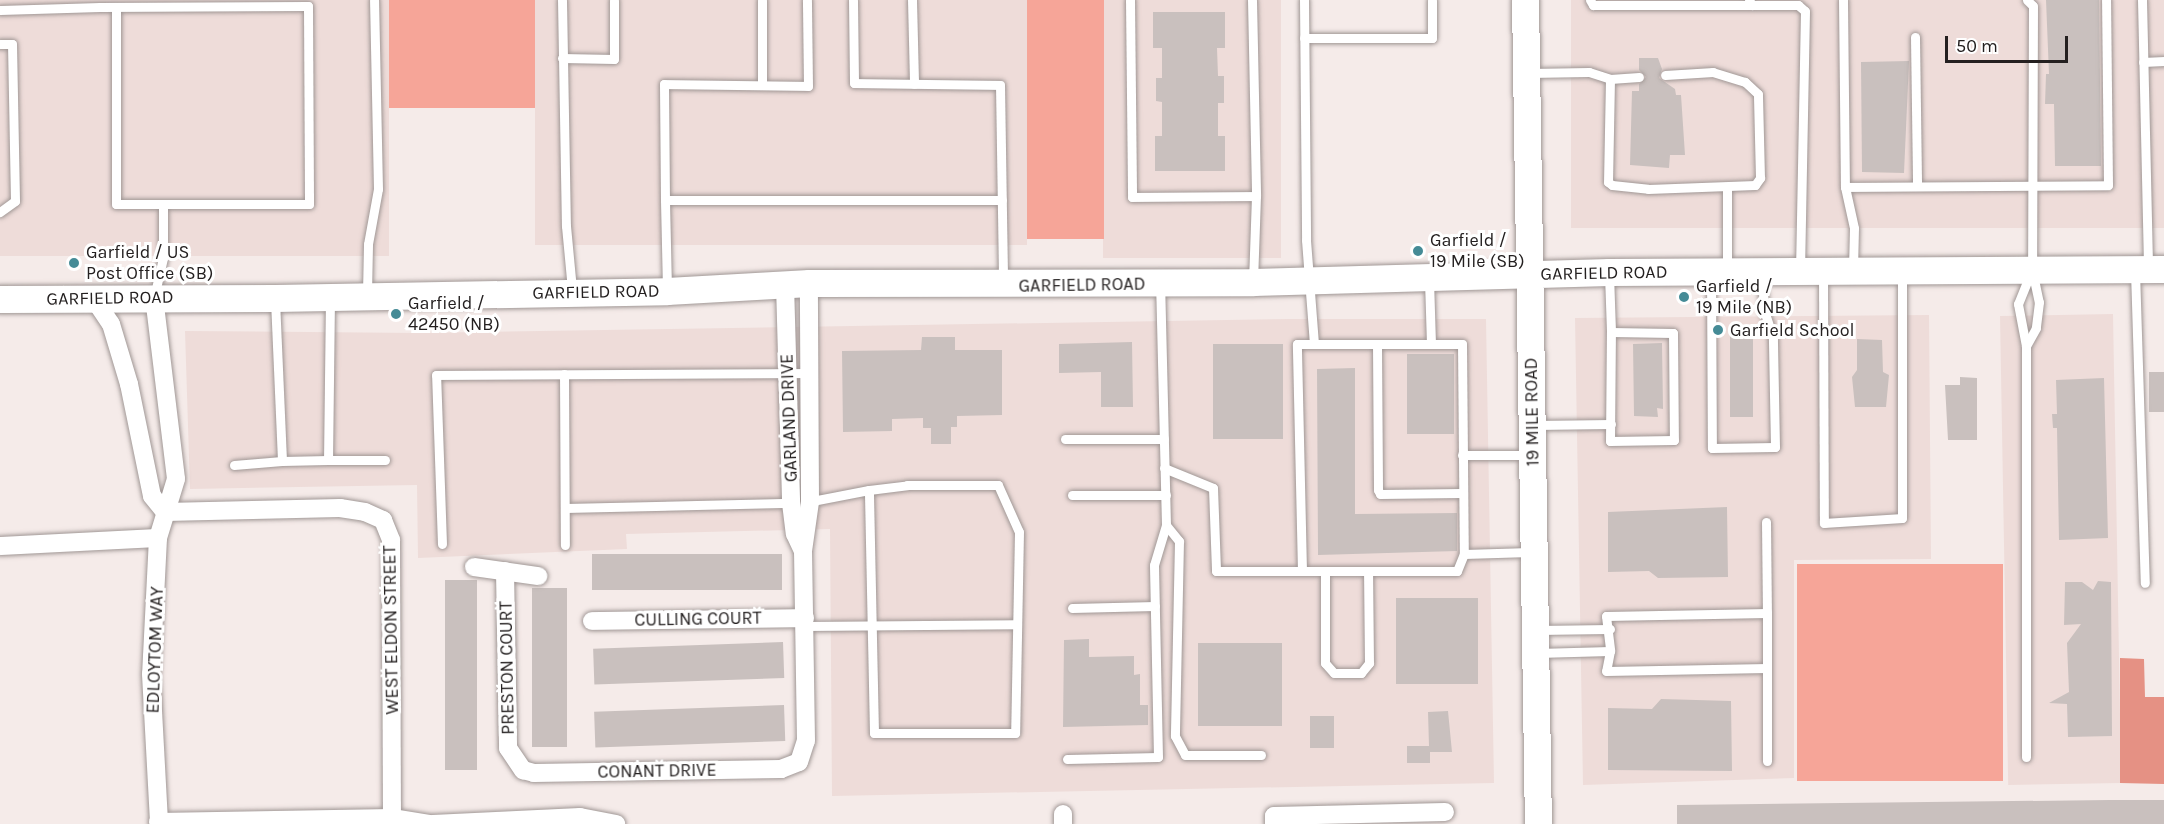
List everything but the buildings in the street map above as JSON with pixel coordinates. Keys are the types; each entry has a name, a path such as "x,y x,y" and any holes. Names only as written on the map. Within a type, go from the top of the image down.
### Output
{"main road":[{"name":"19 MILE ROAD","path":"1525,0 1538,824"},
{"name":"GARFIELD ROAD","path":"0,299 275,298 667,291 797,284 1004,286 1160,284 1609,272 2149,269"}],"street":[{"name":"GARLAND DRIVE","path":"797,284 787,373 791,503 795,534 803,551"},
{"name":"GARLAND DRIVE","path":"797,284 809,373 810,502 803,551 806,741 800,762"},
{"name":"EDLOYTOM WAY","path":"154,297 176,479 158,538 151,674 158,823"},
{"path":"94,298 111,324 129,384 152,496 165,512"},
{"name":"WEST ELDON STREET","path":"165,512 340,508 365,512 383,520 391,540 392,818"},
{"path":"0,546 158,538"},
{"name":"PRESTON COURT","path":"474,567 538,576"},
{"name":"PRESTON COURT","path":"505,572 507,748 515,763"},
{"name":"CULLING COURT","path":"592,621 805,622"},
{"name":"CONANT DRIVE","path":"515,763 534,773 782,769 800,762"},
{"path":"1274,824 1274,816 1445,812"},
{"path":"158,823 392,818 432,824 580,817 616,824"}],"lane":[{"path":"367,295 368,244 378,189 374,0"},
{"path":"562,0 562,58 572,292"},
{"path":"562,58 614,59 614,0"},
{"path":"762,0 762,86"},
{"path":"667,291 664,84 808,86 807,0"},
{"path":"853,0 854,83 1000,85 1004,286"},
{"path":"912,0 914,84"},
{"path":"1130,0 1132,197 1256,196"},
{"path":"1252,0 1256,196 1253,282"},
{"path":"1304,0 1306,240 1311,281 1314,344"},
{"path":"1304,38 1432,38 1432,0"},
{"path":"1590,0 1593,5 1750,3 1798,5 1806,11 1812,271 1824,523 1902,518 1902,271"},
{"path":"1843,0 1845,187 1854,228 1853,271"},
{"path":"2026,346 2038,314 2032,270 2034,6 2027,0"},
{"path":"1845,187 2108,185 2106,0"},
{"path":"2142,0 2149,269 2145,583"},
{"path":"0,10 199,3 309,3 309,204 116,204 116,7"},
{"path":"1915,37 1917,185"},
{"path":"0,44 12,44 15,201 0,212"},
{"path":"2144,62 2164,61"},
{"path":"1527,74 1589,72 1610,79 1639,77"},
{"path":"1610,79 1608,182 1647,189 1727,188 1755,184 1760,178 1758,94 1745,82 1713,72 1665,75"},
{"path":"1727,188 1719,272 1712,448 1774,447 1773,338 1765,314 1761,272"},
{"path":"664,200 1002,200"},
{"path":"154,297 163,258 163,204"},
{"path":"2026,758 2026,346 2018,304 2032,270"},
{"path":"1609,272 1610,441 1674,440 1673,333 1611,332"},
{"path":"1429,278 1431,344"},
{"path":"1067,759 1158,757 1154,565 1166,525 1160,284"},
{"path":"328,460 330,296"},
{"path":"275,298 282,461"},
{"path":"1164,468 1213,488 1216,572 1457,571 1464,554 1462,344 1297,344 1302,571"},
{"path":"1377,344 1378,490 1380,494 1462,493"},
{"path":"442,544 436,375 809,373"},
{"path":"564,374 565,545"},
{"path":"1532,425 1611,424"},
{"path":"1065,440 1164,439"},
{"path":"1462,455 1533,454"},
{"path":"234,465 282,461 385,460"},
{"path":"565,508 810,502 869,490 907,484 998,485 1019,532 1015,733 874,733 869,490"},
{"path":"1072,495 1166,495"},
{"path":"1766,522 1767,761"},
{"path":"1166,525 1179,541 1180,551 1175,736 1185,755 1261,755"},
{"path":"1464,554 1533,552"},
{"path":"1325,571 1325,663 1334,673 1361,673 1369,663 1368,571"},
{"path":"1072,608 1155,606"},
{"path":"1767,613 1606,616 1610,630 1610,651 1606,671 1767,668"},
{"path":"805,622 872,626 1017,624"},
{"path":"1535,642 1610,630"},
{"path":"1535,642 1610,651"}],"shaded area":[{"path":"0,0 389,0 389,256 0,256"},
{"path":"389,0 535,0 535,108 389,108"},
{"path":"535,0 1027,0 1027,245 535,245"},
{"path":"1027,0 1104,0 1104,239 1027,239"},
{"path":"1103,0 1281,0 1281,258 1103,258"},
{"path":"1571,0 2164,0 2164,228 1571,228"},
{"path":"2113,314 2121,783 2008,785 2000,316"},
{"path":"1929,315 1931,559 1794,560 1794,778 1583,785 1575,318"},
{"path":"1290,319 1486,319 1494,783 832,796 830,529 626,534 627,549 418,558 417,485 190,489 185,331 418,333"},
{"path":"1797,564 2003,564 2003,781 1797,781"},
{"path":"2120,658 2144,659 2145,697 2164,697 2164,784 2120,783"}],"place":[{"name":"Garfield / 19 Mile (SB)","path":"1418,251"},
{"name":"Garfield / US Post Office (SB)","path":"74,263"},
{"name":"Garfield / 19 Mile (NB)","path":"1684,297"},
{"name":"Garfield / 42450 (NB)","path":"396,314"},
{"name":"Garfield School","path":"1718,330"}]}
